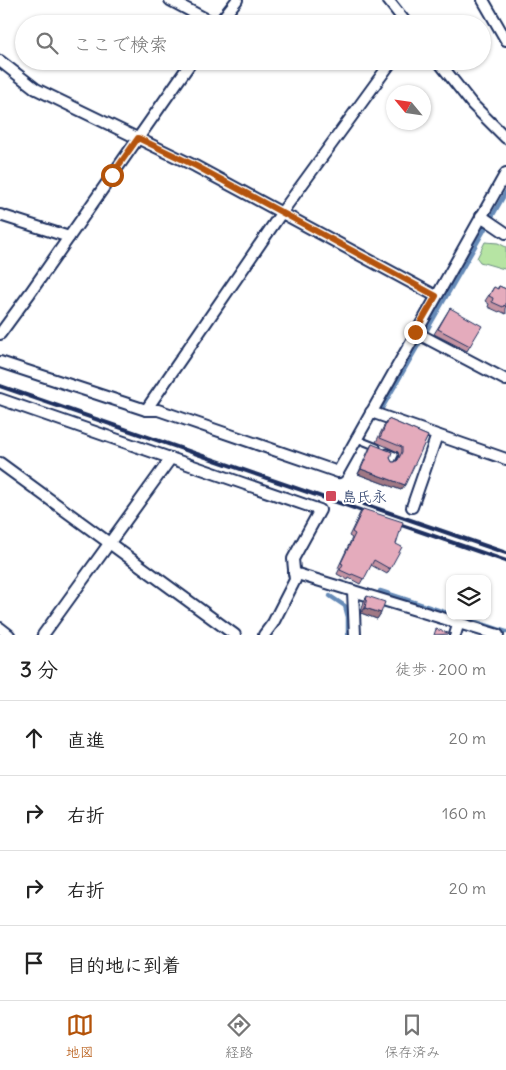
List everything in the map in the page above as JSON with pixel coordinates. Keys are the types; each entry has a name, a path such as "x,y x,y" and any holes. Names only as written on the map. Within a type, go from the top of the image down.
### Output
{"street":[{"path":"170,0 199,15"},
{"path":"224,15 237,0"},
{"path":"388,0 400,15"},
{"path":"483,0 506,40"},
{"path":"0,61 36,89 196,166 436,296"},
{"path":"0,334 186,70"},
{"path":"146,410 282,212 385,70"},
{"path":"445,70 472,104 506,138"},
{"path":"0,362 146,410 158,410 338,472 371,412 421,336 436,296 487,220 506,173"},
{"path":"0,215 69,237"},
{"path":"487,220 506,233"},
{"path":"421,336 506,380"},
{"path":"0,399 320,510 293,559 295,580 273,623 264,635"},
{"path":"371,412 506,459"},
{"path":"412,507 437,435"},
{"path":"44,635 171,458"},
{"path":"0,463 235,635"},
{"path":"294,573 498,635"},
{"path":"353,591 355,635"},
{"path":"455,635 459,622"},
{"path":"0,628 9,635"}],"lane":[{"path":"357,438 395,455 391,463"}],"green space":[{"path":"485,242 498,243 506,247 506,267 504,269 480,262 477,258"}],"building":[{"path":"499,286 506,289 506,307 492,302 493,298 489,296 494,287 498,289"},
{"path":"450,308 482,326 470,346 438,329"},
{"path":"388,419 428,436 405,485 361,469 372,444 392,452 390,458 392,462 398,460 402,447 380,438"},
{"path":"363,509 403,522 396,544 402,547 390,569 374,560 364,579 340,570 343,564 341,563 355,534 352,532"},
{"path":"367,596 385,602 381,613 365,608"},
{"path":"436,629 451,634 434,635"}],"waterway":[{"path":"381,410 506,192"},
{"path":"380,591 446,613"},
{"path":"330,596 345,606 348,617 348,635"},
{"path":"470,620 506,632"}],"railway":[{"path":"0,386 374,515"},
{"path":"364,504 506,553"},
{"path":"390,521 506,561"}],"place":[{"name":"島氏永","path":"331,496"}],"route":[{"path":"112,175 138,138 196,166 436,296 415,332"}]}
